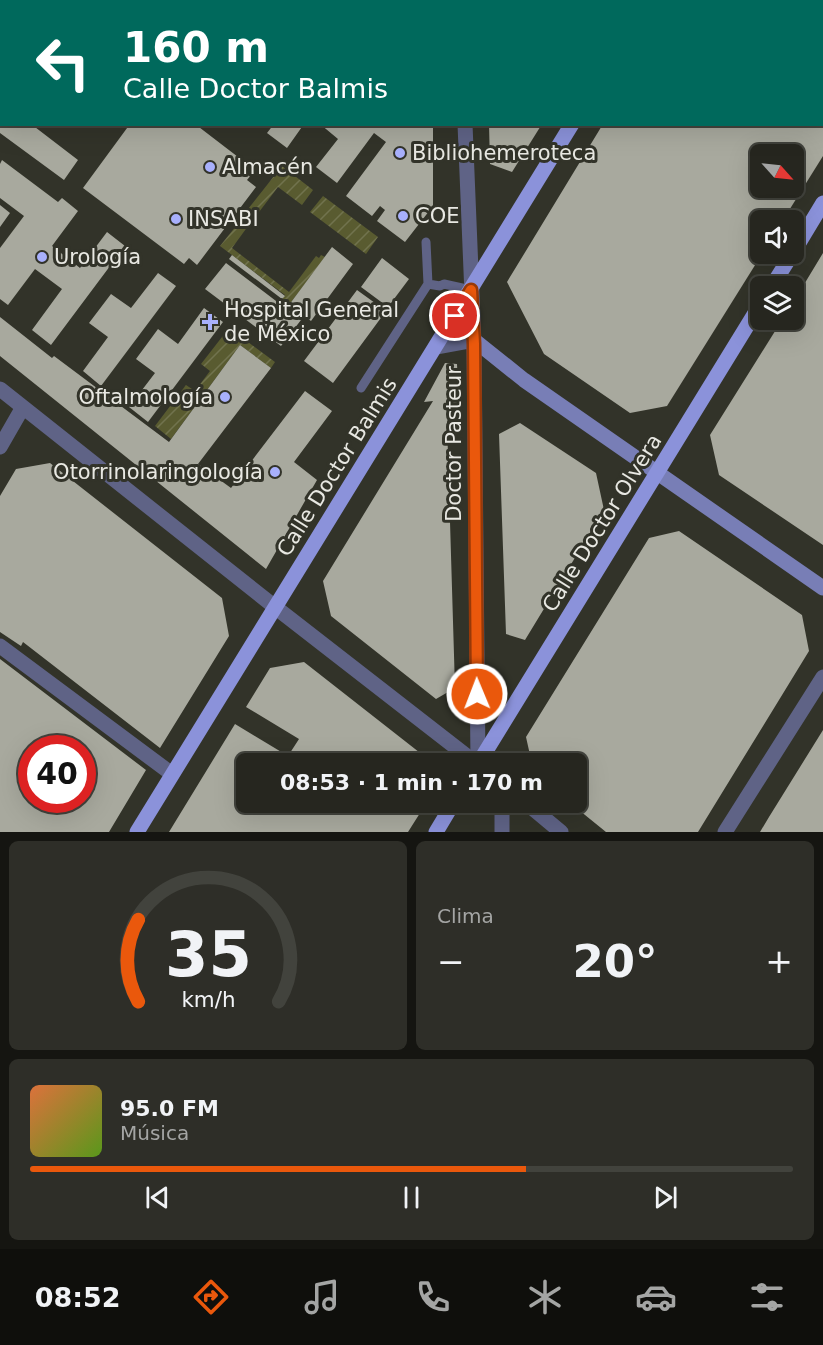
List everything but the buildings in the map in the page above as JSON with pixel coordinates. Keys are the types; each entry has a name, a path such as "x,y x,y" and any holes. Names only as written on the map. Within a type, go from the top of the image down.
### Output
{"main road":[{"name":"Calle Doctor Balmis","path":"137,832 571,126"},
{"path":"804,234 823,203"},
{"name":"Calle Doctor Olvera","path":"484,753 750,321"},
{"path":"474,340 524,380 823,588"},
{"path":"436,832 447,813"}],"street":[{"name":"Doctor Pasteur","path":"465,126 474,340 477,753"},
{"path":"436,347 474,340"},
{"path":"0,389 463,753"},
{"path":"0,447 23,407"},
{"path":"0,646 172,774"},
{"path":"725,832 823,677"},
{"path":"502,813 502,832"},
{"path":"538,813 561,832"}],"lane":[{"path":"361,388 429,284 426,242"},
{"path":"429,284 440,286 444,284 471,290"}],"green space":[{"path":"282,166 313,190 302,205 278,187 256,216 248,209"},
{"path":"323,196 378,237 366,254 310,212"},
{"path":"244,216 251,222 232,248 289,292 316,256 325,257 289,305 282,299 285,295 220,246"},
{"path":"229,328 275,362 271,368 240,345 171,439 155,426 186,385 195,391 210,371 201,364"}],"place":[{"name":"Bibliohemeroteca","path":"400,153"},
{"name":"Almacén","path":"210,167"},
{"name":"COE","path":"403,216"},
{"name":"INSABI","path":"176,219"},
{"name":"Urología","path":"42,257"},
{"name":"Hospital General de México","path":"210,322"},
{"name":"Oftalmología","path":"225,397"},
{"name":"Otorrinolaringología","path":"275,472"}],"route":[{"path":"455,316 471,290 474,344 477,694"}]}
